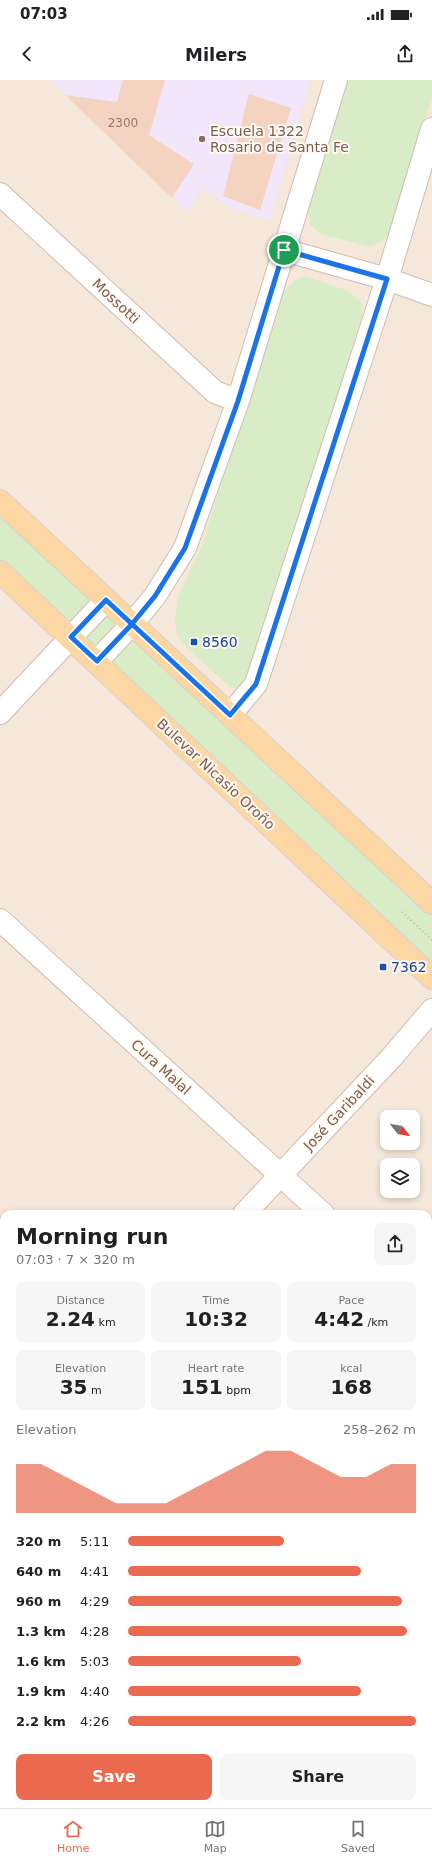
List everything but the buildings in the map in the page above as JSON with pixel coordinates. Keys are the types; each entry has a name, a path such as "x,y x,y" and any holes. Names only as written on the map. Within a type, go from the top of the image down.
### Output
{"main road":[{"path":"0,501 432,904"},
{"name":"Bulevar Nicasio Oroño","path":"0,572 97,661 432,978"}],"street":[{"path":"97,661 132,624 155,596 185,548 238,401 336,80"},
{"path":"230,715 256,684 387,279 432,129"},
{"name":"Mossotti","path":"0,194 215,392 238,401"},
{"path":"284,250 387,279 432,295"},
{"path":"0,713 106,600"},
{"name":"Cura Malal","path":"0,920 319,1210"},
{"name":"José Garibaldi","path":"248,1210 391,1058 432,1010"}],"shaded area":[{"path":"0,80 432,80 432,1210 0,1210"},
{"name":"Escuela 1322 Rosario de Santa Fe","path":"50,80 310,80 270,221 231,208 203,188 187,212"}],"green space":[{"path":"347,80 432,80 432,97 392,228 384,240 371,247 320,234 310,224 308,212"},
{"path":"306,276 348,291 361,302 362,315 255,665 246,682 238,689 230,687 188,649 177,635 175,619 178,596 201,548 268,334 283,293 295,280"},
{"path":"0,501 432,903 432,978 0,572"}],"place":[{"name":"Escuela 1322 Rosario de Santa Fe","path":"202,139"},
{"name":"8560","path":"194,642"},
{"name":"7362","path":"383,967"}],"route":[{"path":"284,250 238,401 185,548 155,596 132,624 97,661 71,637 106,600 132,624 230,715 256,684 387,279 284,250"}]}
